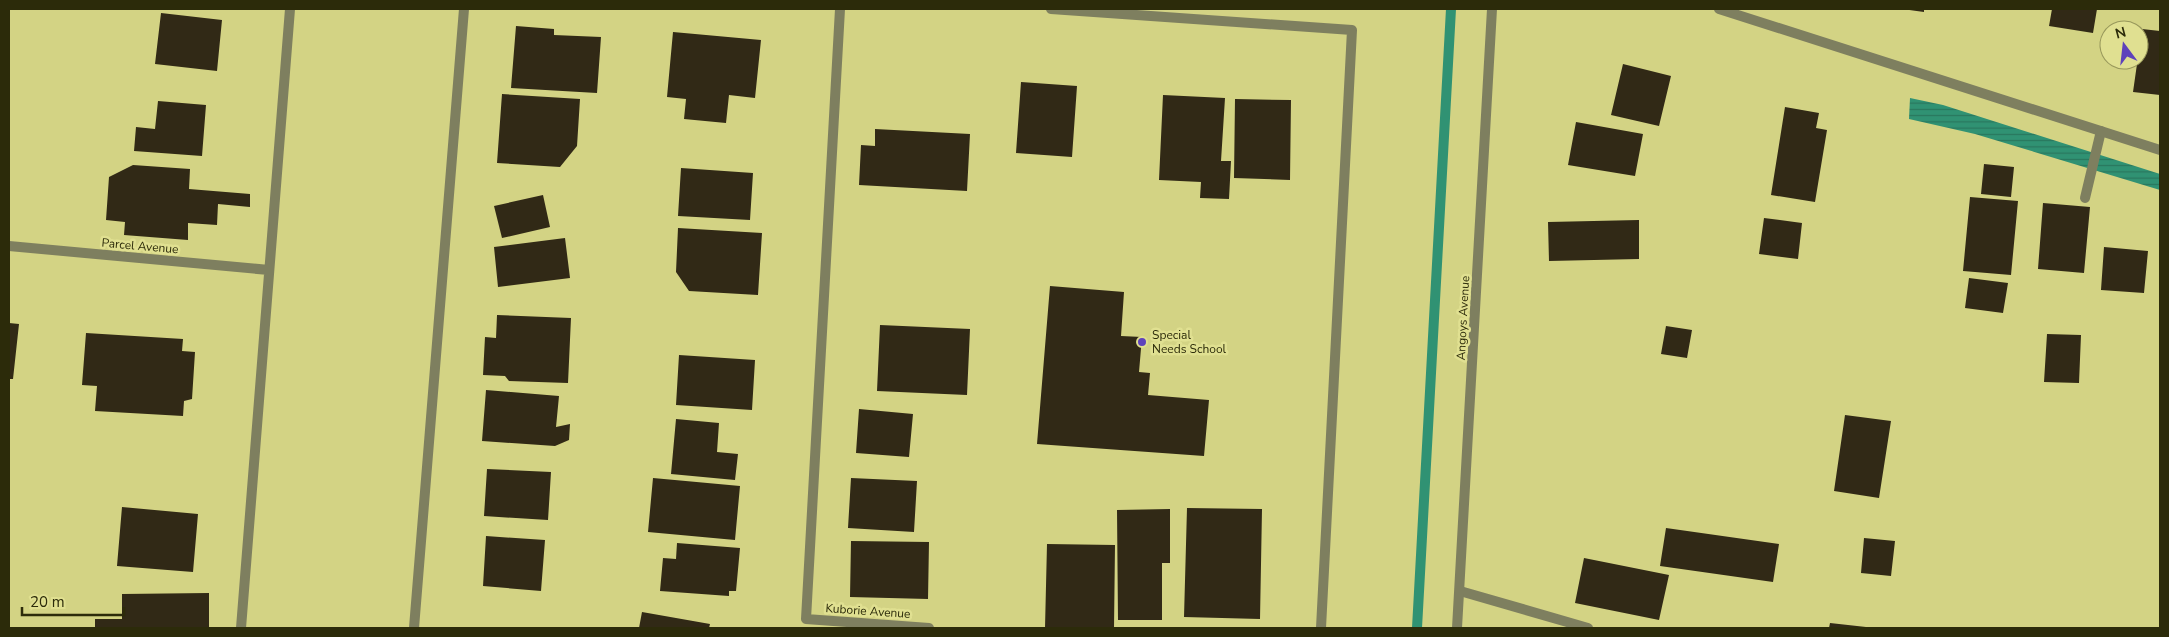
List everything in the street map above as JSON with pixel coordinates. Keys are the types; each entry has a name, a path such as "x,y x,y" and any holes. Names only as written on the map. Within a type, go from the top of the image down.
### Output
{"street":[{"path":"241,628 290,9"},
{"path":"414,628 464,9"},
{"name":"Kuborie Avenue","path":"840,9 806,619 929,628"},
{"path":"1051,9 1352,30 1321,628"},
{"name":"Angoys Avenue","path":"1458,628 1492,9"},
{"path":"1720,9 2160,150"},
{"path":"2085,198 2101,131"},
{"name":"Parcel Avenue","path":"9,246 269,270"},
{"path":"1460,591 1588,628"}],"shaded area":[{"path":"1910,98 1943,105 2160,174 2160,190 1975,134 1909,119"}],"building":[{"path":"1902,9 1924,9 1924,12"},
{"path":"2052,9 2097,9 2093,33 2049,26"},
{"path":"161,13 222,20 217,71 155,64"},
{"path":"516,26 554,29 554,35 601,37 597,93 511,88"},
{"path":"2149,30 2160,31 2160,95 2133,92 2136,70 2149,70"},
{"path":"673,32 761,40 755,98 729,95 726,123 684,119 686,99 667,97"},
{"path":"1623,64 1671,76 1659,126 1611,115"},
{"path":"1021,82 1077,86 1072,157 1016,153"},
{"path":"502,94 580,99 577,146 560,167 497,163"},
{"path":"1163,95 1225,98 1221,161 1231,161 1229,199 1200,198 1201,182 1159,180"},
{"path":"1235,99 1291,100 1290,180 1234,178"},
{"path":"158,101 206,105 202,156 134,151 136,127 155,129"},
{"path":"1785,107 1819,113 1816,128 1827,130 1815,202 1771,195"},
{"path":"1576,122 1643,134 1635,176 1568,165"},
{"path":"875,129 970,134 967,191 859,185 861,145 875,146"},
{"path":"1984,164 2014,167 2011,197 1981,194"},
{"path":"133,165 190,169 189,189 250,194 250,207 218,204 217,225 188,223 188,240 124,235 125,222 106,220 109,177"},
{"path":"681,168 753,173 750,220 678,216"},
{"path":"543,195 550,227 502,238 494,206"},
{"path":"1970,197 2018,201 2011,275 1963,271"},
{"path":"2043,203 2090,207 2084,273 2038,269"},
{"path":"1764,218 1802,223 1798,259 1759,254"},
{"path":"1639,220 1639,259 1549,261 1548,222"},
{"path":"678,228 762,233 758,295 689,291 676,272"},
{"path":"565,238 570,278 498,287 494,247"},
{"path":"2104,247 2148,251 2144,293 2101,290"},
{"path":"1969,278 2008,283 2003,313 1965,308"},
{"path":"1050,286 1124,292 1121,336 1142,337 1139,372 1150,373 1148,395 1209,400 1204,456 1037,444"},
{"path":"497,315 571,318 568,383 509,381 505,376 483,375 485,337 496,338"},
{"path":"9,323 19,324 13,379 9,379"},
{"path":"880,325 970,329 967,395 877,391"},
{"path":"1666,326 1692,330 1687,358 1661,354"},
{"path":"86,333 183,339 182,351 195,352 192,399 184,401 183,416 95,411 97,386 82,385"},
{"path":"2047,334 2081,335 2079,383 2044,382"},
{"path":"679,355 755,360 752,410 676,405"},
{"path":"486,390 559,396 556,427 570,424 569,440 555,446 482,441"},
{"path":"859,409 913,414 909,457 856,453"},
{"path":"1845,415 1891,421 1879,498 1834,491"},
{"path":"676,419 719,423 717,452 738,454 735,480 671,474"},
{"path":"487,469 551,472 548,520 484,516"},
{"path":"653,478 740,486 735,540 648,532"},
{"path":"851,478 917,481 914,532 848,528"},
{"path":"122,507 198,514 193,572 117,566"},
{"path":"1187,508 1262,509 1260,619 1184,617"},
{"path":"1170,509 1170,563 1162,563 1162,620 1118,620 1117,510"},
{"path":"1666,528 1779,544 1773,582 1660,566"},
{"path":"486,536 545,540 541,591 483,586"},
{"path":"1864,538 1895,541 1891,576 1861,573"},
{"path":"851,541 929,542 928,599 850,597"},
{"path":"677,543 740,548 736,591 729,591 729,596 660,591 663,558 676,559"},
{"path":"1047,544 1115,545 1114,628 1045,628"},
{"path":"1584,558 1669,575 1659,620 1575,603"},
{"path":"209,593 209,628 95,628 95,619 122,619 122,594"},
{"path":"642,612 710,624 709,628 639,628"},
{"path":"1830,623 1866,627 1866,628 1829,628"}],"waterway":[{"path":"1417,628 1451,9"}],"place":[{"name":"Special Needs School","path":"1142,342"}]}
